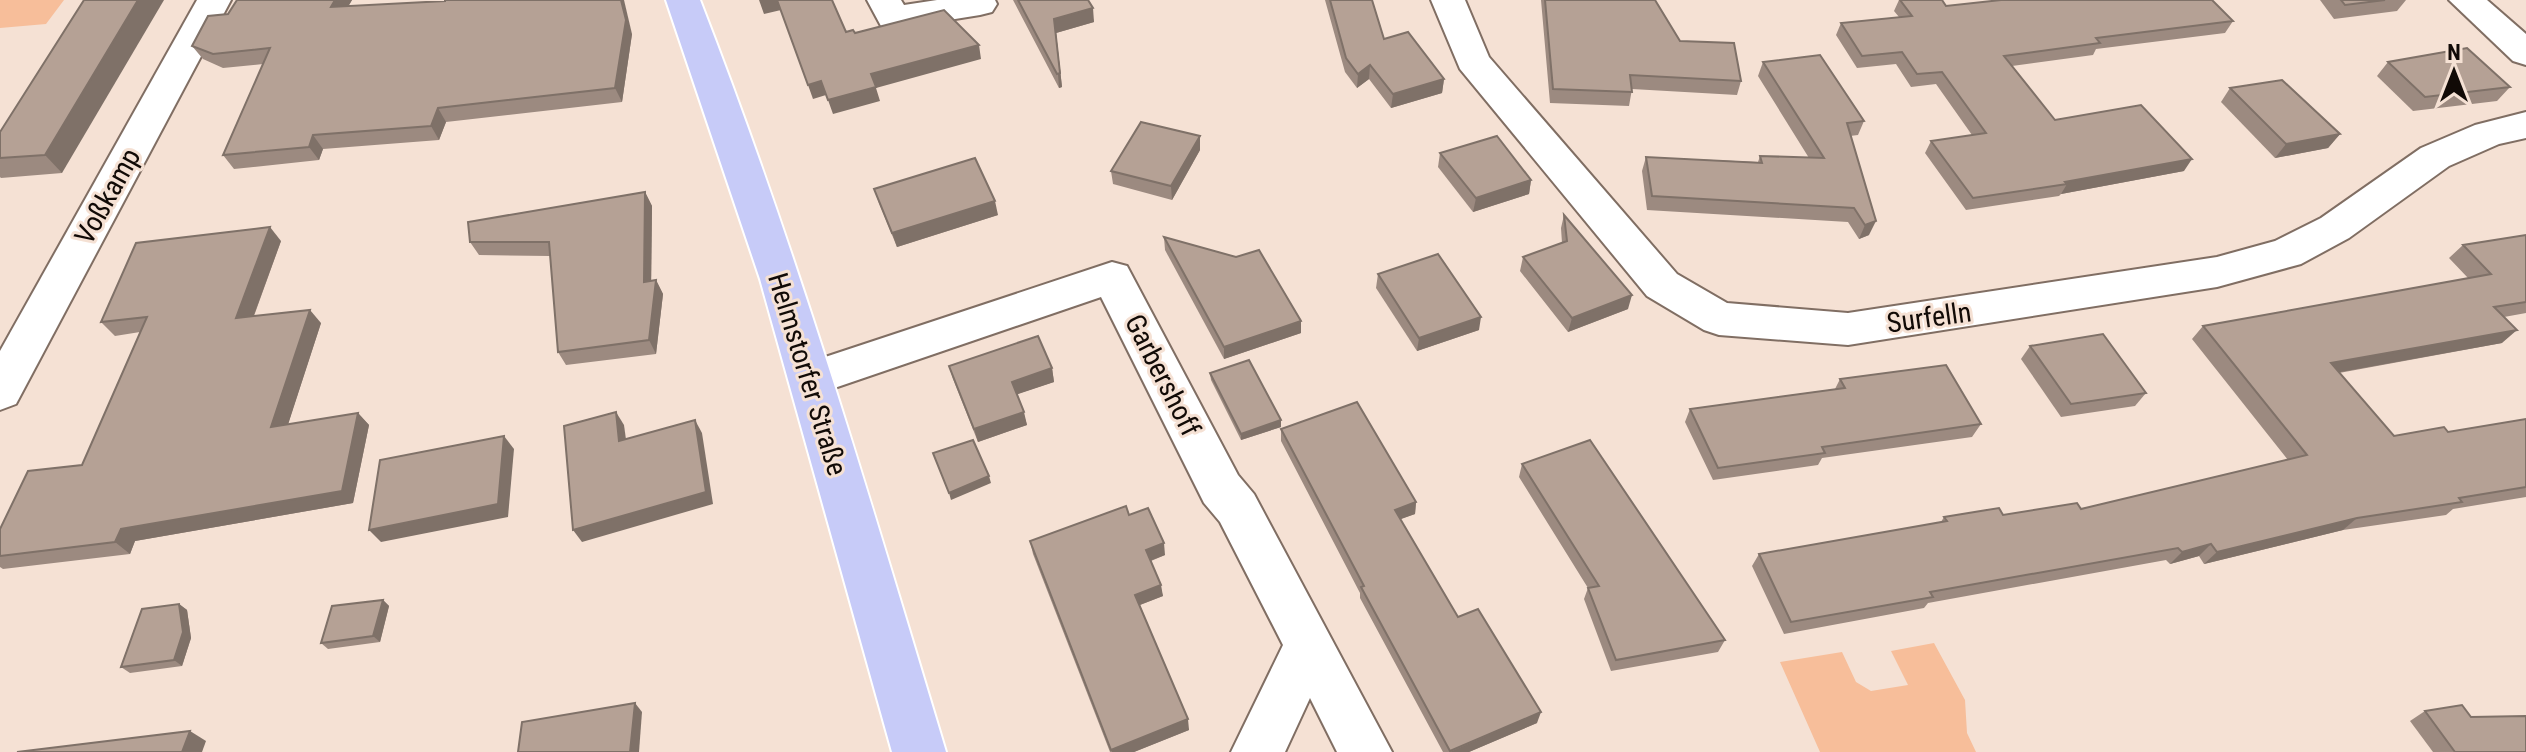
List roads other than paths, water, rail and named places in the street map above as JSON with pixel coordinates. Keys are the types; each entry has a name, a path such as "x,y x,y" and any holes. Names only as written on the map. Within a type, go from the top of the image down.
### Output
{"main road":[{"name":"Helmstorfer Straße","path":"683,0 716,82 811,379 919,752"}],"street":[{"name":"Voßkamp","path":"0,392 214,0"},
{"path":"884,0 893,18 980,4"},
{"name":"Surfelln","path":"1448,0 1473,61 1662,285 1719,319 1848,329 2217,272 2287,253 2335,228 2435,157 2488,134 2526,125"},
{"path":"2466,0 2526,53"},
{"name":"Garbershoff","path":"811,379 1112,277 1221,489 1237,508 1365,752"},
{"path":"1258,752 1309,644"}]}
